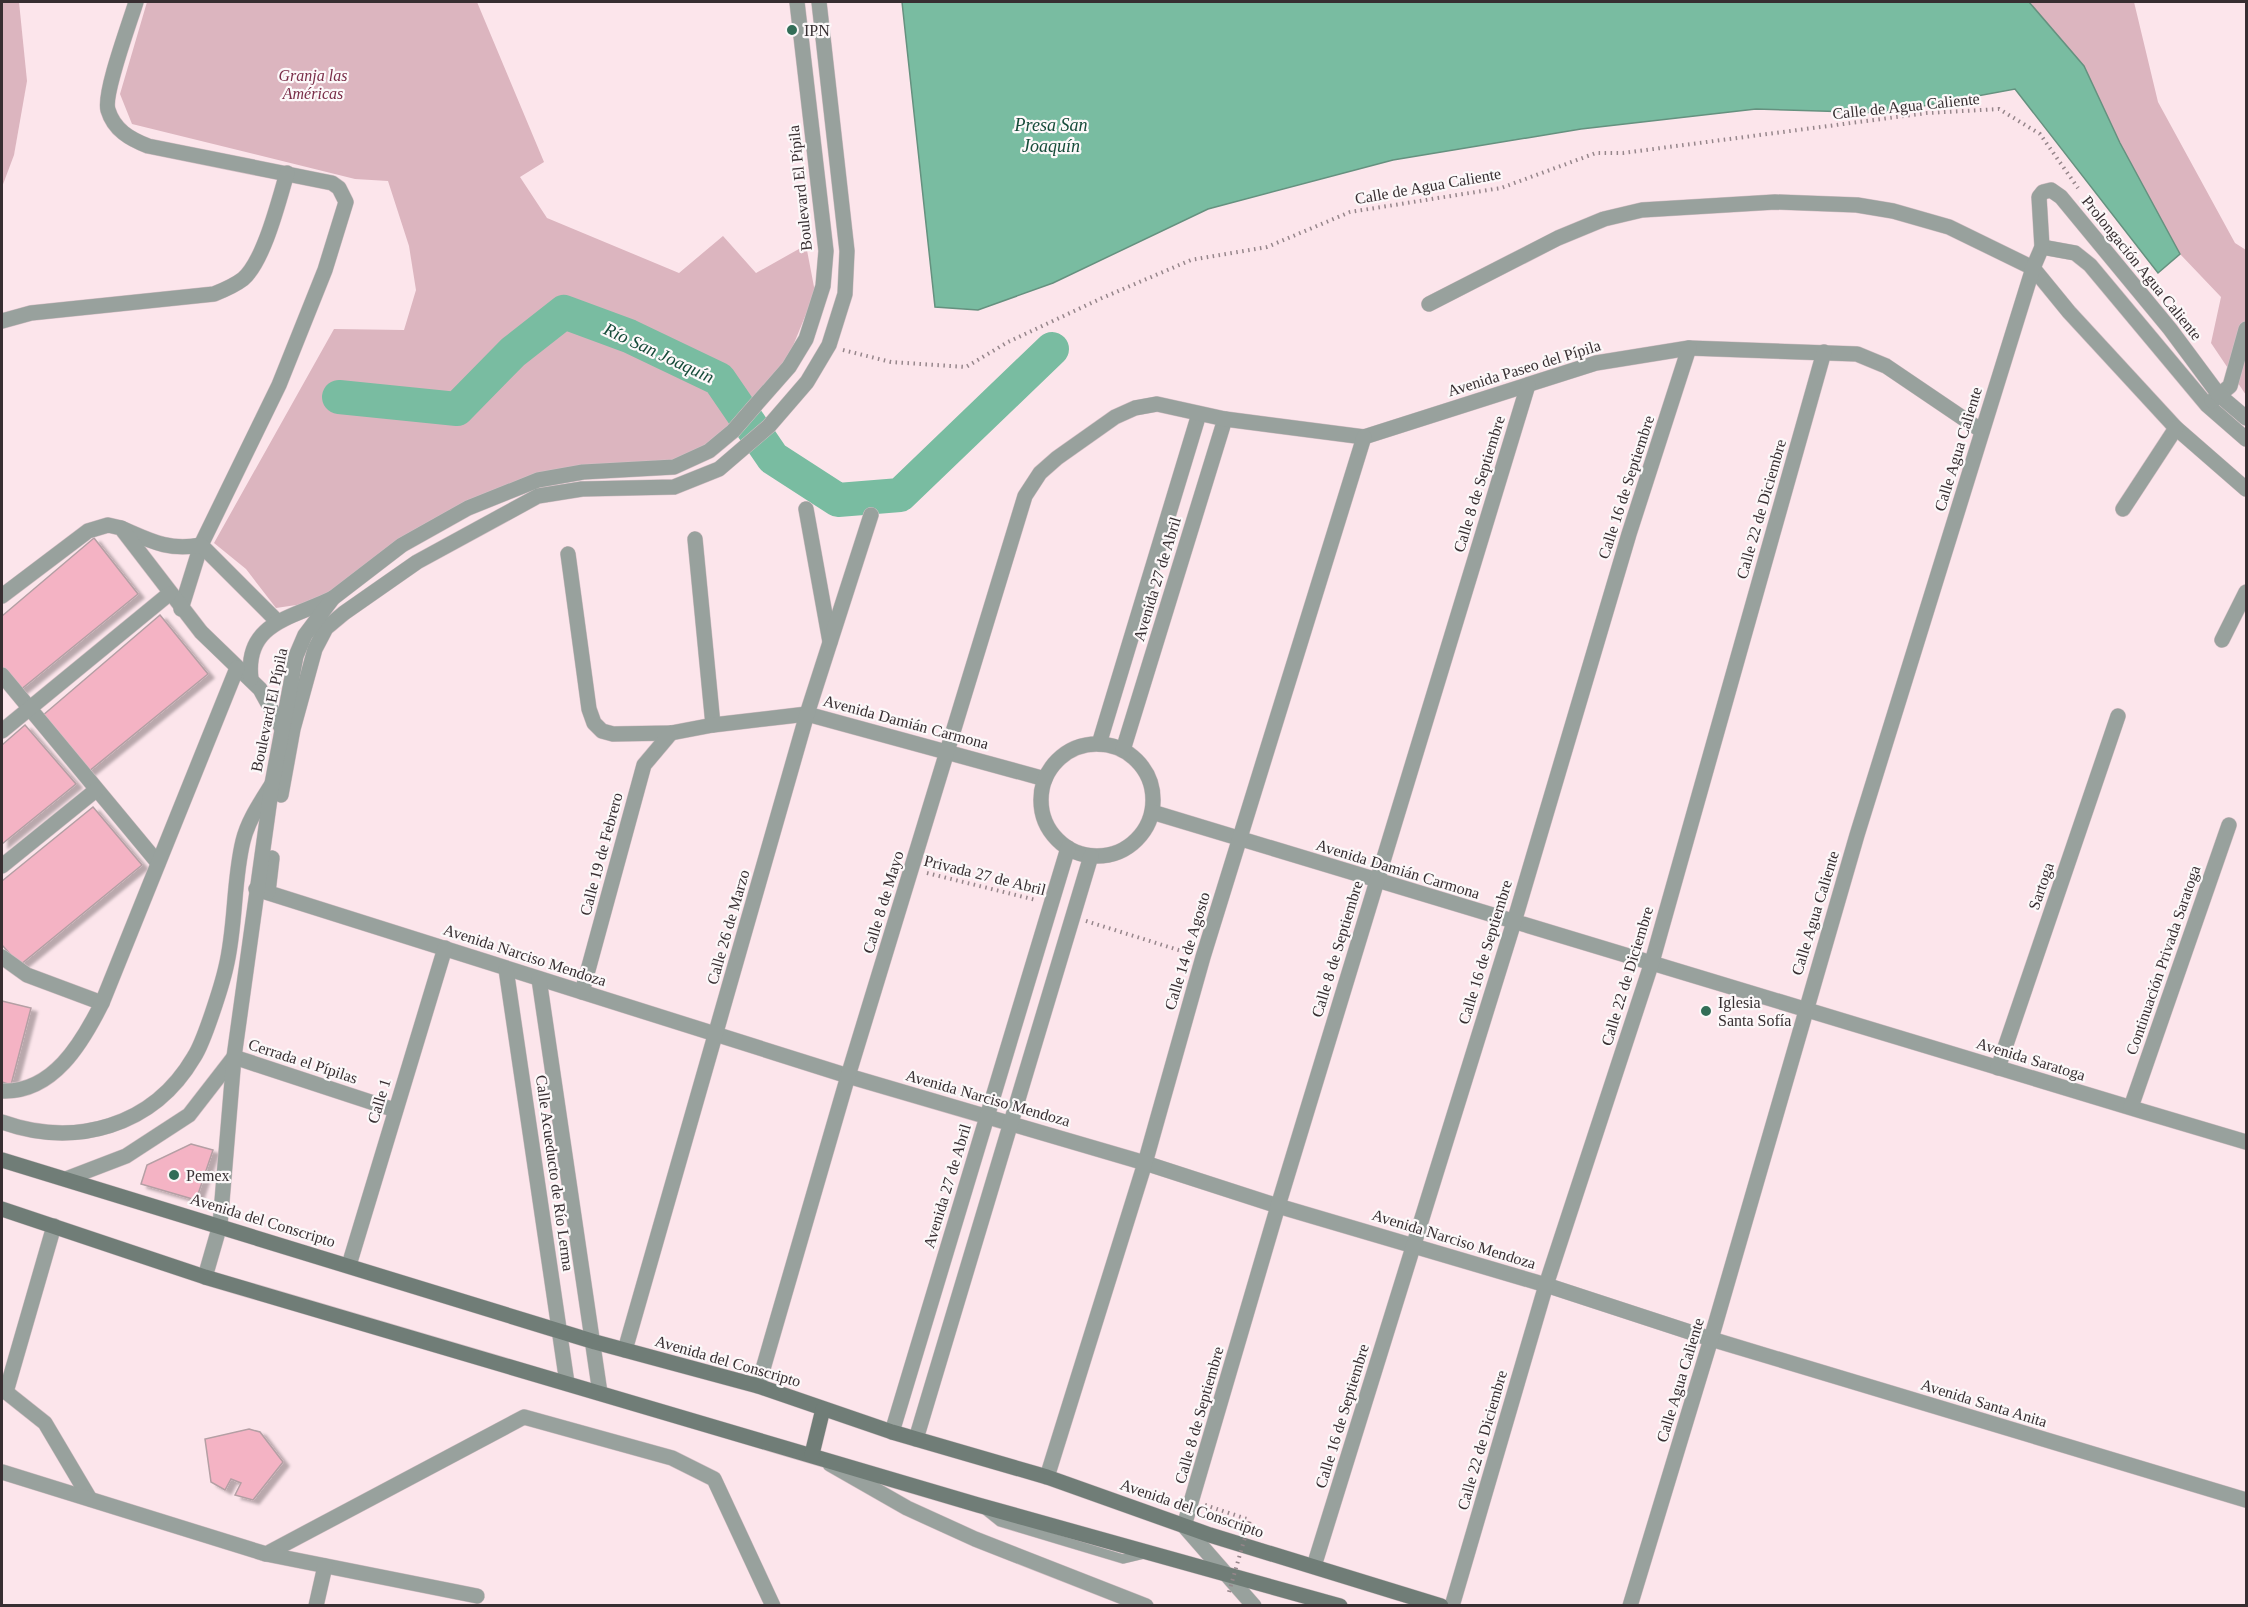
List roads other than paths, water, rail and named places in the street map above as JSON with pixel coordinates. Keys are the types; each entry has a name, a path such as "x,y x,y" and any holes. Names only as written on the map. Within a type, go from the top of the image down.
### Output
{"main road":[{"name":"Avenida del Conscripto","path":"2,1160 220,1225 595,1342 758,1386 891,1432 1047,1476 1184,1526 1441,1605"},
{"path":"2,1209 205,1277 978,1504 1340,1605"},
{"path":"812,1454 823,1409"}],"street":[{"path":"136,2 112,77 107,107 115,125 130,139 148,146 287,173 339,188 346,202 344,214 279,385 201,544 181,609"},
{"name":"Boulevard El Pípila","path":"205,1277 220,1225 234,1057 282,782 296,656 305,635 333,598 402,545 468,508 538,480 583,472 674,467 709,451 733,431 789,367 806,339 823,286 826,250 797,2"},
{"name":"Boulevard El Pípila","path":"262,890 272,784 287,728 315,649 326,628 417,562 538,495 582,489 674,487 719,470 769,426 807,382 829,345 845,294 847,251 819,2"},
{"path":"2,321 31,313 214,294 231,287 252,269 272,222 287,173"},
{"name":"Prolongación Agua Caliente","path":"2033,268 2042,247 2039,197 2043,192 2051,190 2061,197 2114,260 2213,400 2247,418"},
{"path":"1429,304 1558,238 1604,219 1642,210 1775,202 1857,205 1893,211 1950,227 2033,268 2069,312 2176,428 2247,489"},
{"name":"Prolongación Agua Caliente","path":"2042,247 2075,253 2090,265 2247,438"},
{"name":"Calle Agua Caliente","path":"1630,1605 1711,1339 1806,1010 2033,268"},
{"path":"2213,400 2230,386 2247,329"},
{"name":"Avenida Paseo del Pípila","path":"1072,447 1114,417 1135,408 1157,404 1225,419 1364,437 1596,363 1689,348 1857,354 1886,366 1982,431"},
{"name":"Calle 16 de Septiembre","path":"1314,1566 1514,922 1629,534 1689,348"},
{"name":"Calle 22 de Diciembre","path":"1452,1605 1546,1285 1652,962 1824,352"},
{"name":"Calle 8 de Septiembre","path":"1184,1526 1278,1206 1528,385"},
{"name":"Avenida 27 de Abril","path":"1099,744 1199,414"},
{"name":"Avenida 27 de Abril","path":"1123,750 1225,419"},
{"path":"2123,509 2176,428"},
{"name":"Calle 14 de Agosto","path":"1047,1476 1145,1163 1203,957 1364,437"},
{"name":"Calle 8 de Mayo","path":"758,1386 848,1076 1025,496 1040,473 1072,447"},
{"path":"806,509 831,645"},
{"name":"Calle 26 de Marzo","path":"625,1350 807,714 871,515"},
{"path":"2,596 87,531 108,525 121,528 159,545 179,549 201,544"},
{"path":"121,528 181,609 260,689 287,728"},
{"path":"695,539 713,725"},
{"path":"201,544 277,621"},
{"name":"Avenida Damián Carmona","path":"568,554 589,709 594,723 602,731 614,734 671,733 713,725 807,714 1045,779"},
{"path":"2222,640 2247,592"},
{"path":"2,731 169,594"},
{"path":"250,680 252,651 257,640 277,621 304,612 333,598"},
{"path":"2,1091 16,1092 40,1082 59,1068 84,1039 102,1003 237,668"},
{"path":"2,675 158,863"},
{"name":"Sartoga","path":"1998,1068 2118,716"},
{"name":"Calle 19 de Febrero","path":"582,992 644,765 671,733"},
{"path":"1099,744 1123,750 1138,761 1148,776 1153,794 1152,812 1144,831 1130,846 1112,855 1091,856 1068,848 1053,835 1044,818 1041,798 1045,779 1054,764 1066,753 1082,746 1099,744"},
{"path":"2,1122 29,1132 71,1134 107,1128 134,1117 166,1091 195,1056 226,967 243,840 255,811 272,784"},
{"path":"2,866 96,790"},
{"name":"Avenida Damián Carmona","path":"1152,812 1377,882 1652,962 1806,1010"},
{"name":"Continuación Privada Saratoga","path":"2130,1107 2229,825"},
{"name":"Avenida 27 de Abril","path":"891,1432 1068,848"},
{"path":"916,1439 1091,856"},
{"name":"Avenida Narciso Mendoza","path":"262,890 848,1076 1145,1163 1278,1206 1546,1285 1711,1339"},
{"name":"Calle 1","path":"349,1265 394,1110 445,948"},
{"path":"2,957 27,975 102,1003"},
{"name":"Calle Acueducto de Río Lerma","path":"506,969 567,1383"},
{"name":"Calle Acueducto de Río Lerma","path":"539,979 595,1342 600,1393"},
{"name":"Avenida Saratoga","path":"1806,1010 2247,1142"},
{"path":"66,1179 126,1156 189,1115 234,1057"},
{"name":"Cerrada el Pípilas","path":"234,1057 394,1110"},
{"path":"54,1226 4,1392 45,1423 90,1499"},
{"name":"Avenida Santa Anita","path":"1711,1339 2247,1500"},
{"path":"266,1554 524,1417 672,1458 714,1479 773,1605"},
{"path":"812,1454 906,1509 975,1539 1146,1605"},
{"path":"2,1472 266,1554 477,1596"},
{"path":"1184,1526 1254,1605"},
{"path":"316,1605 325,1566"}],"water":[{"name":"Presa San Joaquín","path":"902,2 2029,2 2084,66 2120,143 2180,254 2158,273 2015,89 1885,113 1756,109 1581,129 1393,160 1208,209 1053,283 978,310 935,307"}],"waterway":[{"name":"Río San Joaquín","path":"339,397 457,409 513,352 564,312 629,336 719,379 773,458 838,500 900,495 1052,349"}],"place":[{"name":"IPN","path":"792,30"},
{"name":"Iglesia Santa Sofía","path":"1706,1011"},
{"name":"Pemex","path":"174,1175"}],"park label":[{"name":"Granja las Américas","path":"313,84"}]}
